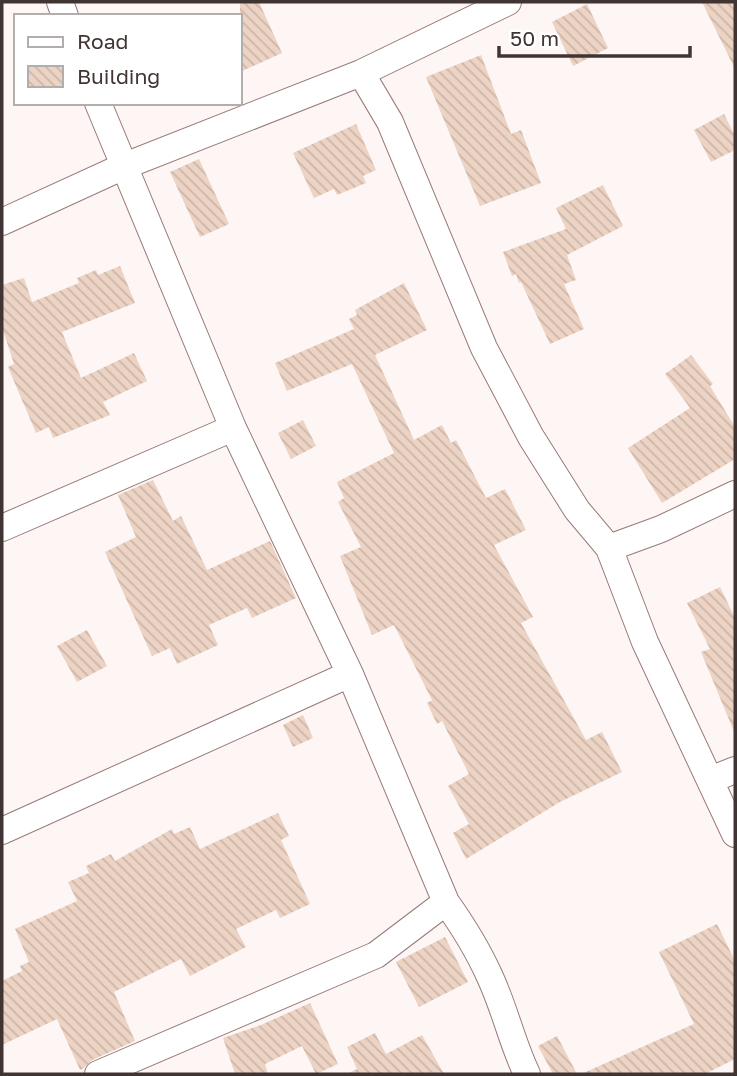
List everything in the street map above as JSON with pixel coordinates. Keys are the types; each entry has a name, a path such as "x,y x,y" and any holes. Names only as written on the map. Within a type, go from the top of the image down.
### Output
{"street":[{"path":"2,222 122,167 361,72 509,2"},
{"path":"361,72 390,122 484,348 525,426 577,510 609,548 645,642 735,835"},
{"path":"99,105 122,167 233,428 350,674 446,902 469,935 492,980 511,1042 527,1074"},
{"path":"2,528 233,428"},
{"path":"609,548 661,529 735,494"},
{"path":"2,831 350,674"},
{"path":"710,780 735,770"},
{"path":"98,1074 376,955 446,902"}],"building":[{"path":"240,2 259,2 282,53 242,71"},
{"path":"702,2 735,2 735,69"},
{"path":"587,4 608,48 573,66 552,22"},
{"path":"481,55 511,134 521,130 541,183 480,206 426,77"},
{"path":"724,114 735,136 735,150 711,162 694,130"},
{"path":"356,124 376,170 363,176 366,183 337,195 334,189 314,198 293,153"},
{"path":"199,159 229,224 200,237 170,172"},
{"path":"603,185 623,226 567,255 576,280 564,284 584,329 550,344 521,282 519,283 516,274 512,276 503,252 566,229 556,208"},
{"path":"120,266 135,303 62,332 81,378 134,353 147,381 103,402 110,415 53,438 49,427 36,433 8,367 14,364 2,327 2,285 24,278 32,302 79,283 77,278 96,270 98,275"},
{"path":"404,283 427,330 375,355 414,440 442,425 451,443 456,440 486,498 505,489 526,530 494,545 533,617 521,623 586,740 602,732 622,772 560,802 466,859 453,833 469,824 448,786 469,774 442,721 437,724 427,703 432,700 394,625 372,635 340,556 361,547 338,502 344,498 337,482 394,453 352,364 287,391 275,363 354,329 349,319 357,315 355,310"},
{"path":"691,355 713,384 710,386 735,427 735,459 662,503 628,448 690,408 665,374"},
{"path":"303,420 316,446 291,459 278,433"},
{"path":"153,480 173,521 181,516 207,570 270,541 296,598 252,618 247,608 209,625 218,645 177,664 170,648 152,656 105,552 136,537 118,495"},
{"path":"720,587 735,618 735,734 701,652 710,649 687,603"},
{"path":"87,630 107,666 77,682 57,646"},
{"path":"303,715 313,738 293,747 283,725"},
{"path":"278,813 289,836 281,840 310,904 280,918 276,910 236,929 246,947 190,976 181,959 114,992 135,1041 92,1060 80,1070 57,1019 2,1045 2,981 22,971 20,966 29,962 15,929 77,901 68,882 89,873 86,866 111,854 115,861 172,829 174,834 190,827 200,849"},
{"path":"717,924 735,961 735,1059 705,1074 581,1074 694,1024 659,952"},
{"path":"445,937 468,982 419,1007 396,962"},
{"path":"310,1003 338,1064 316,1074 302,1046 265,1064 268,1074 235,1074 223,1038 261,1025"},
{"path":"375,1033 386,1054 422,1035 444,1074 347,1074 357,1069 347,1047"},
{"path":"557,1036 577,1074 553,1074 538,1046"}]}
